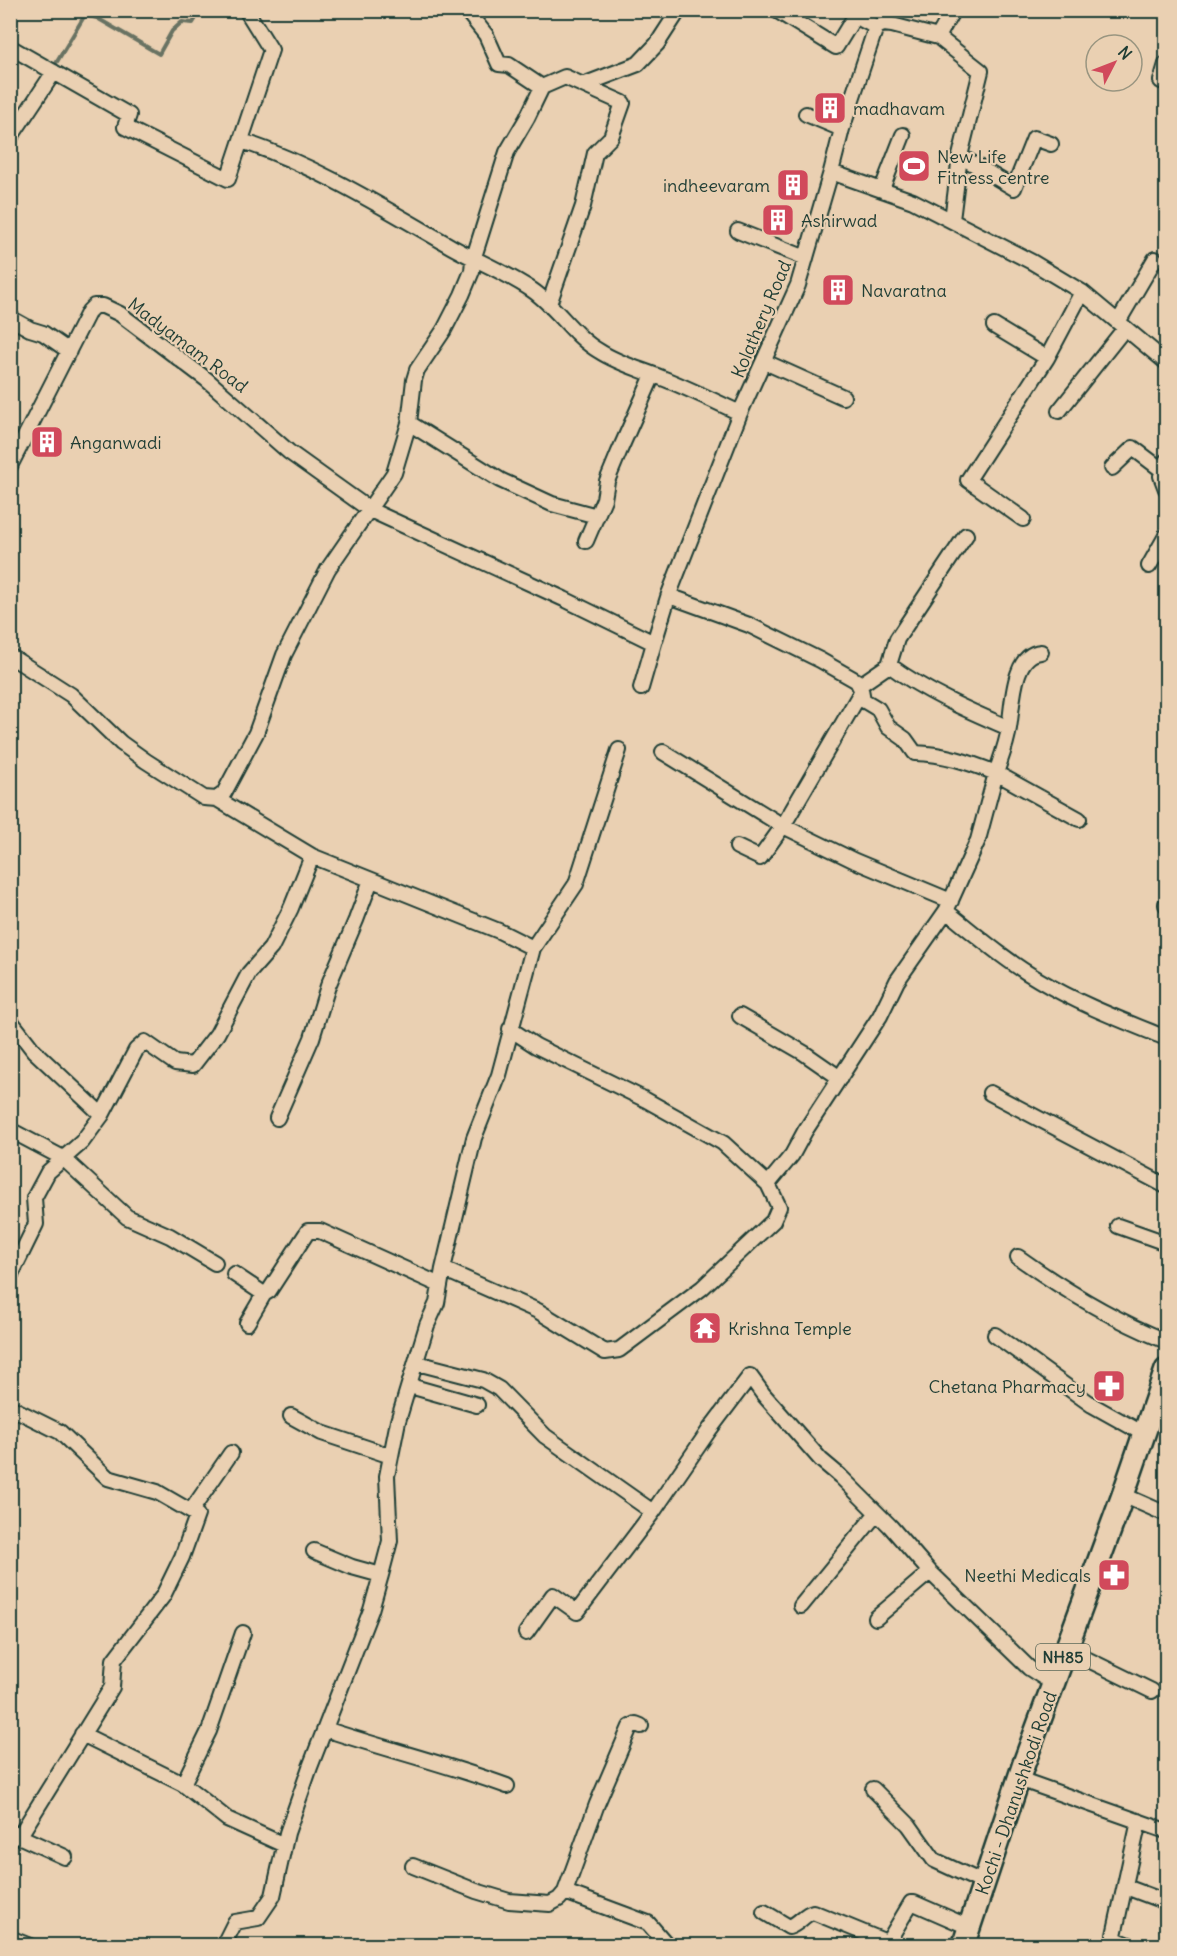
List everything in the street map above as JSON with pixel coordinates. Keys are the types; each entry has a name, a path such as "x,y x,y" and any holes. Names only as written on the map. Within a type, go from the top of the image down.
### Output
{"highway":[{"name":"Kochi - Dhanushkodi Road","path":"966,1936 1019,1779 1167,1370"}],"street":[{"path":"10,46 129,115 125,127 228,179 271,50 246,10"},
{"path":"466,10 486,35 499,64 508,65 542,87"},
{"path":"583,85 638,64 657,44 679,10"},
{"path":"776,10 836,47 855,16 876,27 884,24 892,25 939,37 981,71 960,156 952,220"},
{"path":"939,37 953,10"},
{"name":"Kolathery Road","path":"641,688 669,594 740,413 798,285 842,129 876,27"},
{"path":"1161,81 1167,64"},
{"path":"10,138 54,72"},
{"path":"10,656 71,695 121,743 146,761 204,798 217,799 224,793 256,733 284,655 328,569 394,473 409,423 412,388 417,370 444,330 472,271 473,260 507,152 542,87 566,77 623,103 611,137 595,153 583,206 549,304"},
{"path":"806,114 842,129"},
{"path":"882,189 903,135"},
{"path":"960,156 1014,188 1034,138 1051,144"},
{"path":"242,141 276,153 354,190 473,260 503,272 534,291 596,350 625,366 653,375 740,413"},
{"path":"831,172 913,201 1032,262 1082,292 1167,362"},
{"path":"738,231 806,258"},
{"path":"1059,411 1122,325 1155,259"},
{"path":"1023,519 968,480 1047,358 1082,292"},
{"name":"Madyamam Road","path":"10,466 89,311 94,306 103,306 120,314 206,379 289,452 370,510"},
{"path":"10,318 43,333 69,351"},
{"path":"994,326 1047,358"},
{"path":"765,362 843,397"},
{"path":"586,541 604,499 607,482 632,420 653,375"},
{"path":"409,423 500,480 552,504 597,516"},
{"path":"1112,468 1133,448 1164,466 1161,481 1167,489"},
{"path":"370,510 654,643"},
{"path":"737,847 760,858 783,826 860,688 889,665 897,639 966,535"},
{"path":"1149,566 1167,536"},
{"path":"669,594 749,625 857,681 863,700 878,709 888,727 905,739 915,753 939,754 996,773 1079,819"},
{"path":"768,1184 792,1155 805,1131 880,1016 897,981 948,906 978,840 1009,728 1018,671 1031,656 1041,652"},
{"path":"889,665 925,689 1009,728"},
{"path":"223,1946 236,1922 258,1918 273,1896 284,1845 310,1767 371,1610 390,1541 387,1476 398,1421 427,1325 437,1303 474,1138 498,1075 533,948 576,884 619,750"},
{"path":"663,752 783,826 948,906 984,941 1039,980 1068,996 1167,1038"},
{"path":"217,799 312,856 342,866 371,880 499,931 533,948"},
{"path":"10,1277 36,1224 34,1198 48,1172 82,1142 102,1115 136,1050 145,1042 175,1063 193,1065 217,1034 249,973 271,948 312,856"},
{"path":"277,1118 312,1038 328,986 371,880"},
{"path":"740,1016 804,1053 840,1078"},
{"path":"10,1020 34,1051 102,1115"},
{"path":"443,1269 538,1311 605,1352 619,1350 702,1288 773,1221 779,1207 768,1184 723,1143 646,1100 536,1046 510,1029"},
{"path":"990,1093 1167,1186"},
{"path":"10,1130 63,1158 127,1217 170,1236 215,1263"},
{"path":"1118,1226 1167,1243"},
{"path":"247,1323 264,1294 269,1291 308,1231 320,1231 440,1285"},
{"path":"1018,1257 1061,1287 1123,1321 1167,1341"},
{"path":"234,1274 264,1294"},
{"path":"994,1335 1092,1405 1144,1434"},
{"path":"417,1363 483,1380 499,1389 545,1436 653,1512"},
{"path":"526,1633 552,1595 578,1612 750,1376 821,1460 840,1476 917,1555 930,1572 1029,1668 1054,1684"},
{"path":"410,1386 477,1405"},
{"path":"10,1407 60,1432 108,1478 157,1492 197,1515 182,1557 163,1596 114,1660 111,1687 15,1835 65,1857"},
{"path":"291,1416 322,1433 391,1456"},
{"path":"191,1511 212,1484 231,1453"},
{"path":"1123,1495 1167,1514"},
{"path":"801,1606 876,1514"},
{"path":"314,1551 358,1569 381,1575"},
{"path":"876,1618 930,1572"},
{"path":"183,1784 209,1731 243,1633"},
{"path":"1066,1649 1152,1691"},
{"path":"413,1866 476,1891 509,1901 550,1904 559,1899 565,1892 597,1804 630,1727 636,1724 641,1726"},
{"path":"325,1729 507,1786"},
{"path":"82,1734 183,1784 227,1819 284,1845"},
{"path":"1019,1779 1167,1832"},
{"path":"873,1789 909,1825 934,1860 984,1883"},
{"path":"1132,1946 1117,1940 1114,1935 1139,1821"},
{"path":"1126,1887 1167,1902"},
{"path":"565,1892 648,1923 668,1946"},
{"path":"764,1912 789,1927 795,1925 809,1912 813,1912 884,1941 889,1940 911,1904 914,1903 966,1936"},
{"path":"10,1938 30,1946"}],"waterway":[{"path":"55,65 85,15 97,18 159,54 172,31 182,22 193,23 201,10"}],"place":[{"name":"madhavam","path":"830,108"},
{"name":"New Life Fitness centre","path":"914,166"},
{"name":"indheevaram","path":"793,185"},
{"name":"Ashirwad","path":"778,220"},
{"name":"Navaratna","path":"838,290"},
{"name":"Anganwadi","path":"47,442"},
{"name":"Krishna Temple","path":"705,1328"},
{"name":"Chetana Pharmacy","path":"1109,1386"},
{"name":"Neethi Medicals","path":"1114,1575"}]}
